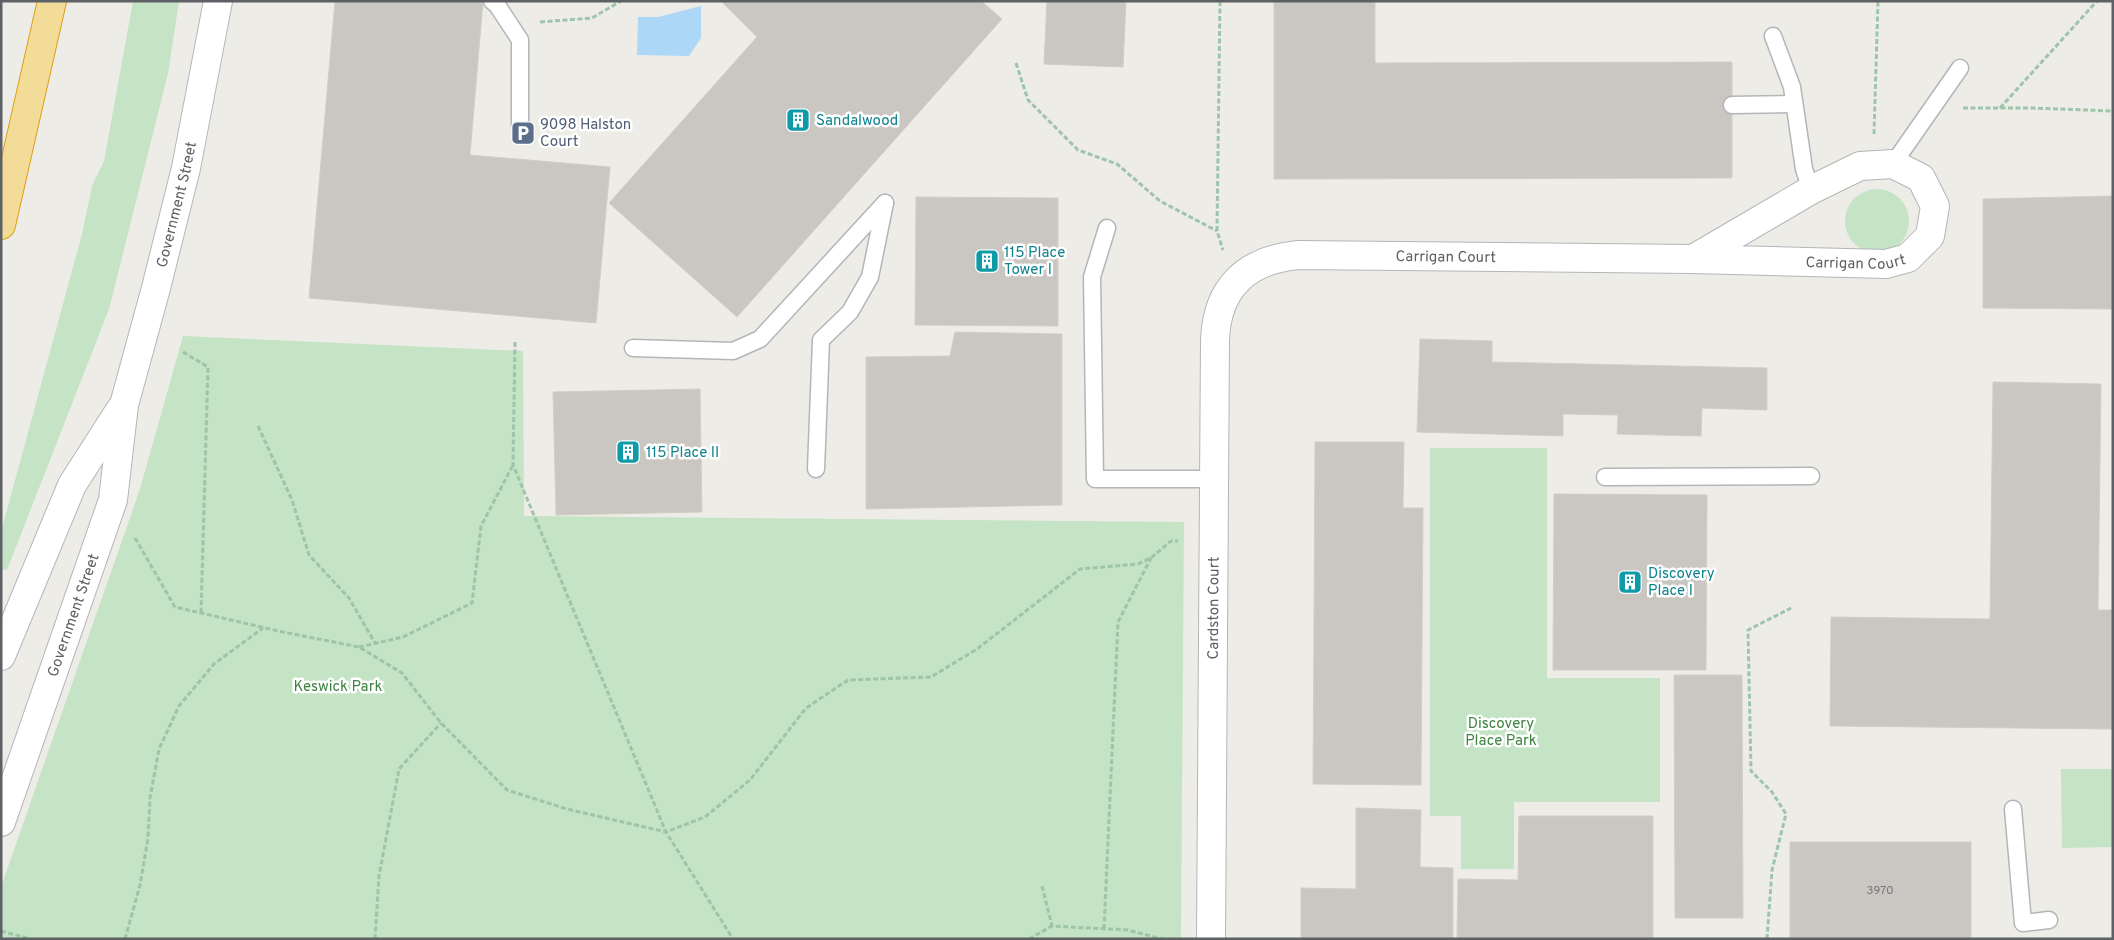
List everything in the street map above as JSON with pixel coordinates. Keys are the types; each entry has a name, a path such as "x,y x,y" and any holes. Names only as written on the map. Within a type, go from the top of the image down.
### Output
{"highway":[{"path":"1,225 52,1"}],"street":[{"name":"Government Street","path":"1,822 113,500 124,405 186,168 218,1"},
{"path":"1693,259 1810,190 1860,166 1893,164"},
{"name":"Carrigan Court","path":"1234,282 1262,263 1278,257 1298,255 1693,259 1886,264 1908,258 1930,236 1935,206 1921,178 1893,164"},
{"name":"Cardston Court","path":"1211,939 1216,324 1219,309 1234,282"},
{"name":"Government Street","path":"1,656 72,484 124,405"}],"lane":[{"path":"492,1 497,5 520,40 520,125"},
{"path":"1773,36 1792,87 1804,169 1810,190"},
{"path":"1893,164 1960,68"},
{"path":"1732,105 1794,104"},
{"path":"633,348 733,351 760,339 885,203 870,278 850,312 821,340 816,470"},
{"path":"1107,228 1092,278 1095,479 1214,479"},
{"path":"1605,477 1810,476"},
{"path":"2013,809 2023,923 2049,920"}],"path":[{"path":"513,28 541,22 592,18 621,1"},
{"path":"1220,1 1217,231 1234,282"},
{"path":"1874,137 1878,1"},
{"path":"2000,108 2097,1"},
{"path":"1016,63 1028,100 1078,150 1117,164 1160,201 1217,231"},
{"path":"1932,109 2032,108 2113,111"},
{"path":"515,342 513,465 666,832 701,884 733,939"},
{"path":"183,352 208,367 201,613"},
{"path":"258,426 292,500 309,555 350,598 375,643"},
{"path":"359,647 403,637 472,603 481,526 513,465"},
{"path":"131,531 175,607 359,647 402,673 440,723 507,790 567,809 666,832 706,818 750,780 806,708 848,680 931,677 977,650 1080,569 1138,564 1152,557 1171,541 1178,541"},
{"path":"1104,929 1118,622 1152,557"},
{"path":"1768,939 1772,870 1786,814 1772,792 1751,771 1748,630 1791,608"},
{"path":"125,939 140,885 148,838 150,798 159,749 179,706 214,664 263,627"},
{"path":"375,939 379,876 399,769 440,723"},
{"path":"1042,886 1052,926"},
{"path":"1029,939 1052,926 1128,930 1162,939"},
{"path":"1,931 31,939"}],"green space":[{"path":"133,1 179,1 168,73 109,309 7,570 1,569 1,532 82,234 92,186 104,161"},
{"path":"1871,189 1883,189 1900,198 1907,209 1909,221 1907,233 1900,244 1883,253 1871,253 1859,248 1850,239 1845,227 1845,215 1850,203 1859,194"},
{"name":"Keswick Park","path":"183,336 523,351 524,516 1184,522 1181,939 1,939 1,887 140,489"},
{"name":"Discovery Place Park","path":"1430,448 1547,448 1547,678 1660,678 1660,802 1514,802 1514,869 1461,869 1461,816 1430,816"},
{"path":"2061,769 2113,769 2113,847 2062,848"}],"water":[{"path":"701,6 701,38 689,56 637,55 638,17 658,17"}],"building":[{"path":"335,1 483,1 470,155 610,167 596,323 309,298"},
{"name":"Sandalwood","path":"721,1 981,1 1002,19 737,317 609,203 757,37"},
{"path":"1047,1 1126,1 1123,67 1044,64"},
{"path":"1274,1 1375,1 1375,63 1732,62 1732,178 1274,179"},
{"path":"2113,196 2113,309 1983,308 1983,199"},
{"name":"115 Place Tower I","path":"916,197 1058,198 1058,326 915,325"},
{"path":"955,332 1062,334 1062,505 866,509 866,357 950,356"},
{"path":"1420,339 1492,341 1492,362 1767,368 1767,410 1702,408 1701,436 1617,434 1618,415 1563,414 1563,436 1417,432"},
{"path":"1993,382 2101,384 2098,610 2113,610 2113,729 1830,726 1831,617 1990,619"},
{"name":"115 Place II","path":"700,389 702,512 556,515 553,392"},
{"path":"1315,442 1404,442 1403,508 1423,508 1421,785 1313,784"},
{"name":"Discovery Place I","path":"1554,494 1707,495 1706,670 1553,670"},
{"path":"1674,675 1742,675 1743,918 1675,918"},
{"path":"1356,808 1421,810 1420,867 1453,868 1453,939 1301,939 1301,888 1356,889"},
{"path":"1519,816 1653,816 1653,939 1457,939 1458,879 1518,880"},
{"path":"1790,842 1971,842 1971,939 1790,939"}],"place":[{"name":"Sandalwood","path":"798,120"},
{"name":"9098 Halston Court","path":"523,133"},
{"name":"115 Place Tower I","path":"987,261"},
{"name":"115 Place II","path":"628,452"},
{"name":"Discovery Place I","path":"1630,582"}]}
